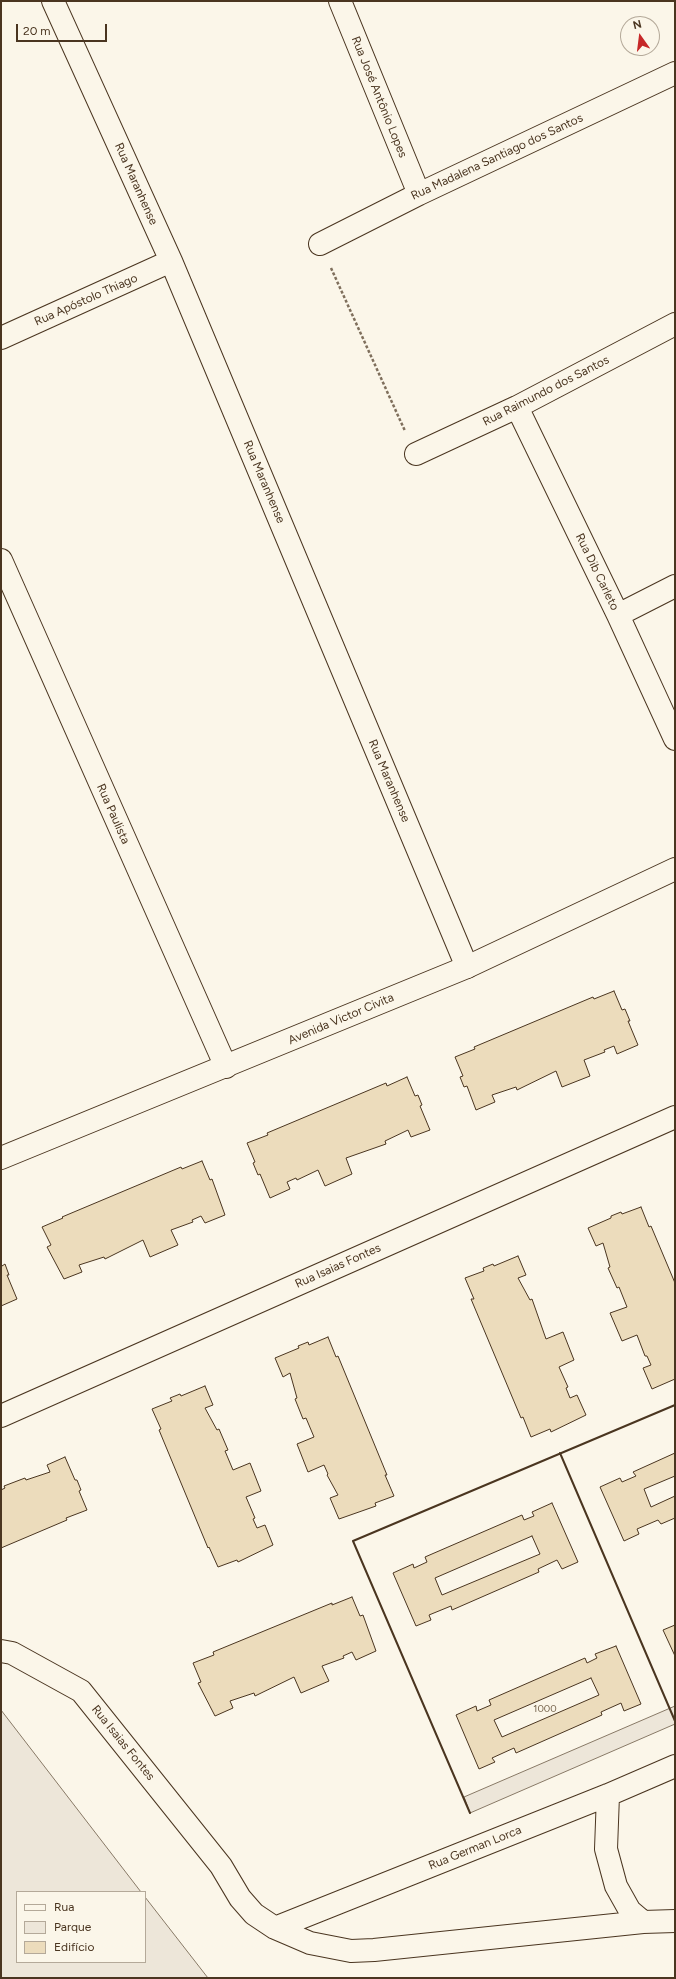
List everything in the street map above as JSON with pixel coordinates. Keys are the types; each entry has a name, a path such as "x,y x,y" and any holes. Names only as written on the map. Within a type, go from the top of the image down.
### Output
{"street":[{"name":"Rua Maranhense","path":"53,1 170,261 467,967"},
{"name":"Rua José Antônio Lopes","path":"340,1 419,194"},
{"name":"Rua Madalena Santiago dos Santos","path":"320,244 419,194 675,73"},
{"name":"Rua Apóstolo Thiago","path":"1,338 170,261"},
{"name":"Rua Raimundo dos Santos","path":"416,454 517,407 675,324"},
{"name":"Rua Dib Carleto","path":"517,407 618,615 675,739"},
{"name":"Rua Paulista","path":"1,560 226,1067"},
{"path":"618,615 675,586"},
{"name":"Avenida Victor Civita","path":"1,1158 467,967 675,869"},
{"name":"Rua Isaias Fontes","path":"1,1416 675,1117"},
{"name":"Rua Isaias Fontes","path":"1,1651 12,1653 81,1691 221,1866 240,1898 254,1914 275,1928 310,1943 351,1951 374,1950 643,1922 675,1921"},
{"name":"Rua German Lorca","path":"275,1928 608,1795 675,1766"},
{"path":"608,1795 606,1850 616,1886 630,1911 643,1922"}],"path":[{"path":"320,244 416,454"}],"green space":[{"path":"675,1706 675,1724 470,1813 464,1797"},
{"path":"1,1710 140,1891 16,1891 16,1963 146,1963 146,1898 208,1978 1,1978"}],"building":[{"path":"614,991 622,1010 625,1009 630,1021 628,1021 638,1045 617,1054 614,1046 604,1050 605,1052 584,1060 590,1076 562,1087 556,1071 517,1090 516,1087 492,1095 495,1102 476,1110 467,1086 464,1087 460,1077 463,1076 455,1057 475,1049 474,1047 593,997 594,999"},
{"path":"407,1077 415,1096 418,1095 422,1105 420,1106 430,1130 411,1137 408,1130 385,1141 386,1144 346,1158 352,1174 325,1186 318,1170 297,1180 296,1178 287,1182 290,1189 270,1198 260,1174 258,1175 253,1163 255,1162 247,1143 268,1135 267,1133 386,1083 387,1086"},
{"path":"202,1161 210,1180 212,1179 225,1215 205,1223 201,1216 192,1220 193,1222 171,1230 178,1245 150,1257 143,1240 105,1259 104,1257 79,1265 82,1272 64,1279 47,1247 51,1245 42,1227 63,1218 62,1217 181,1167 182,1169"},
{"path":"641,1207 649,1227 651,1226 675,1283 675,1379 652,1389 643,1368 651,1365 647,1356 645,1356 637,1335 622,1341 610,1313 627,1307 619,1287 617,1288 608,1268 610,1267 603,1243 596,1246 588,1228 621,1212 622,1214"},
{"path":"518,1256 526,1275 518,1278 530,1300 532,1299 546,1339 563,1332 574,1360 559,1367 568,1387 566,1388 570,1398 577,1395 586,1415 551,1432 550,1429 531,1437 523,1417 521,1418 471,1299 474,1299 465,1278 484,1271 483,1268 493,1264 494,1266"},
{"path":"1,1263 2,1266 5,1264 9,1275 7,1275 17,1299 1,1306"},
{"path":"328,1337 336,1357 338,1356 387,1475 385,1475 394,1496 375,1503 376,1506 339,1519 330,1498 338,1495 327,1475 328,1474 324,1465 308,1472 297,1444 314,1437 306,1418 303,1419 295,1399 297,1398 290,1373 283,1377 275,1358 299,1348 298,1346 308,1342 309,1345"},
{"path":"205,1386 213,1405 205,1408 217,1430 219,1429 228,1450 225,1451 233,1470 250,1463 261,1491 246,1497 255,1518 253,1519 257,1528 265,1525 273,1545 238,1562 237,1560 218,1567 209,1547 208,1548 159,1430 161,1429 152,1409 172,1401 170,1398 180,1394 181,1396"},
{"path":"675,1453 675,1518 661,1524 658,1520 637,1529 639,1534 624,1541 600,1487 620,1478 622,1482 636,1476 633,1472"},
{"path":"65,1457 75,1480 77,1480 81,1490 79,1491 87,1510 1,1548 1,1490 5,1488 4,1486 25,1478 26,1480 50,1472 47,1465"},
{"path":"675,1476 675,1496 651,1507 644,1489"},
{"path":"552,1503 578,1562 562,1569 557,1560 538,1569 539,1572 452,1610 451,1606 429,1615 431,1620 416,1626 393,1573 413,1564 414,1568 427,1562 425,1557 522,1515 524,1520 534,1516 532,1512"},
{"path":"532,1536 540,1554 442,1595 435,1578"},
{"path":"352,1597 360,1616 363,1615 376,1651 356,1660 352,1652 343,1656 344,1658 322,1666 329,1681 301,1693 294,1677 255,1696 254,1693 230,1701 233,1708 215,1716 198,1683 201,1682 193,1663 214,1655 213,1652 332,1603 332,1605"},
{"path":"675,1625 675,1656 663,1630"},
{"path":"616,1646 641,1704 624,1711 621,1703 601,1712 602,1715 516,1753 514,1748 492,1758 495,1762 479,1769 456,1715 476,1706 477,1711 491,1705 489,1700 585,1658 587,1663 597,1658 595,1654"},
{"path":"591,1678 599,1695 502,1737 494,1720"}],"wall":[{"path":"470,1813 353,1541 675,1405"},
{"path":"560,1453 675,1721"}]}
